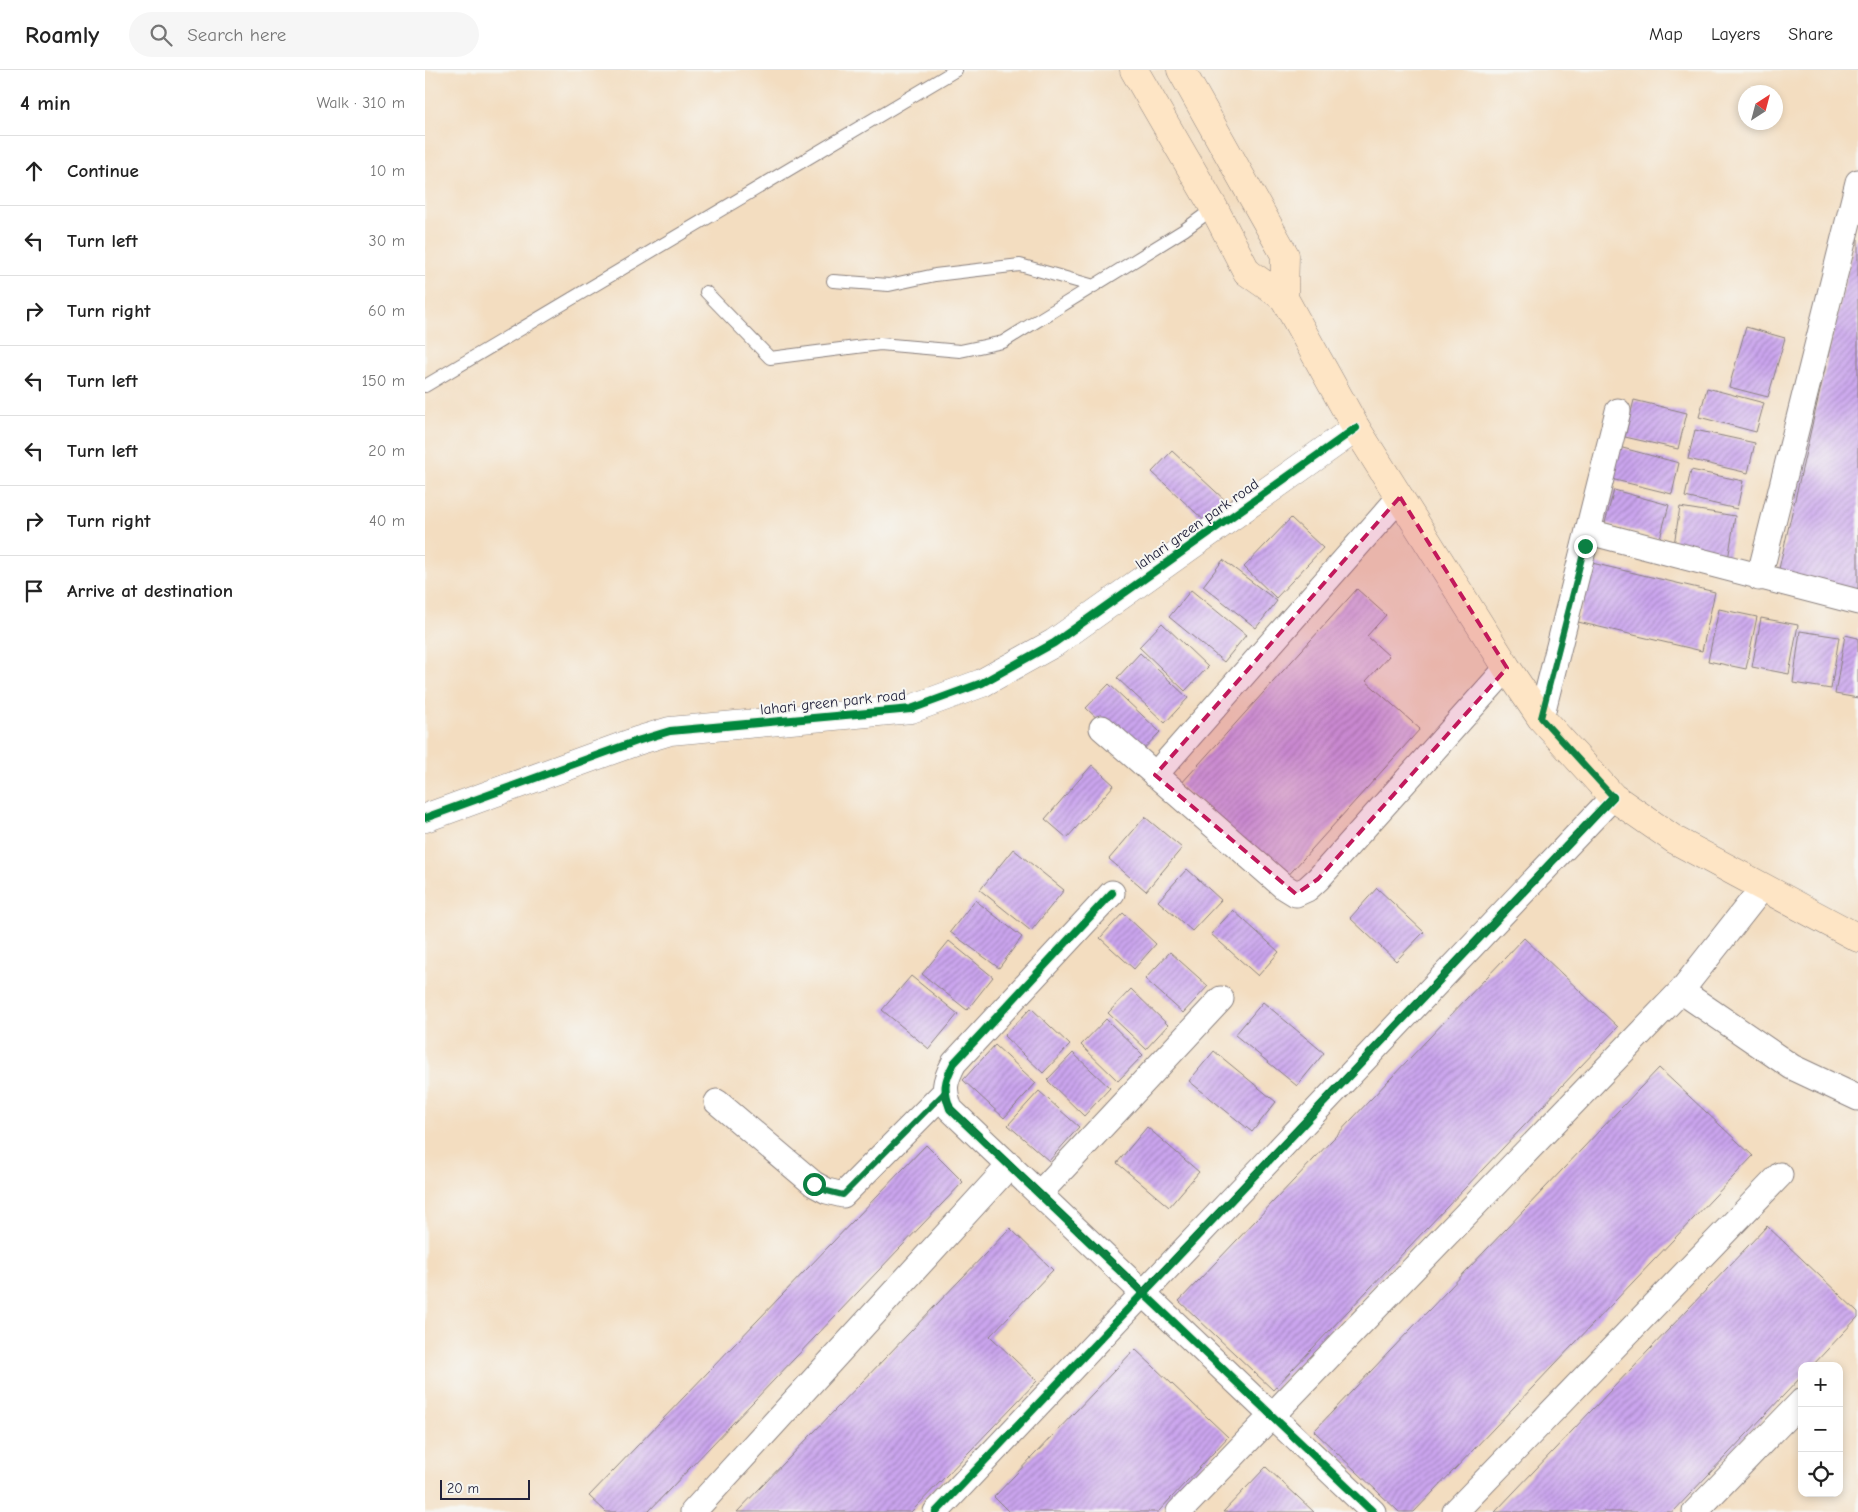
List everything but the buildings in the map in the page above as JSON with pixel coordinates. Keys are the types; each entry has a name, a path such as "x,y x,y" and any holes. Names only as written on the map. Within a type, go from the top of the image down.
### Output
{"main road":[{"path":"1134,70 1214,208 1247,272 1284,298 1356,428 1507,668 1541,718 1613,797 1675,840 1858,938"},
{"path":"1181,70 1285,255 1284,298"}],"street":[{"path":"1759,578 1855,210 1858,182"},
{"path":"1541,718 1618,411"},
{"name":"lahari green park road","path":"425,818 627,744 670,731 911,709 982,683 1054,643 1356,428"},
{"path":"1155,775 1400,497"},
{"path":"1589,532 1759,578 1858,602"},
{"path":"1102,728 1283,886 1296,894 1307,889 1318,879 1507,668"},
{"path":"936,1512 1613,797"},
{"path":"1179,1512 1681,991 1763,887"},
{"path":"717,1102 814,1184 827,1191 843,1195 944,1093 947,1078 954,1063 1112,893"},
{"path":"1681,991 1792,1067 1858,1098"},
{"path":"1039,1194 1221,999"},
{"path":"944,1093 951,1109 1373,1512"},
{"path":"693,1512 1010,1165"},
{"path":"1455,1512 1780,1175"},
{"path":"1695,1512 1798,1406"}],"lane":[{"path":"425,386 956,70"},
{"path":"706,292 771,358 880,344 959,351 1003,342 1184,230 1214,208"},
{"path":"833,281 889,285 935,275 1020,265 1094,286"}],"highlighted area":[{"path":"1400,497 1507,668 1318,879 1296,894 1155,775"}],"cycle path":[{"path":"425,818 637,741 670,731 911,709 982,683 1054,643 1356,428"},
{"path":"936,1512 1613,797"},
{"path":"1112,893 954,1063 948,1075 946,1086 946,1096 950,1109 1373,1512"}],"route":[{"path":"814,1184 827,1191 843,1195 944,1093 951,1109 1143,1292 1613,797 1541,718 1585,546"}]}
